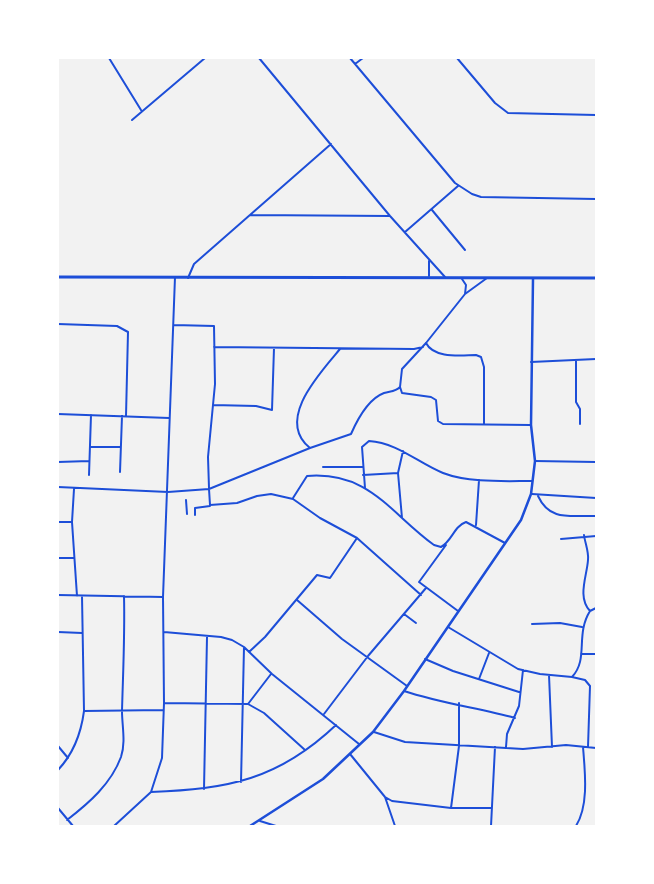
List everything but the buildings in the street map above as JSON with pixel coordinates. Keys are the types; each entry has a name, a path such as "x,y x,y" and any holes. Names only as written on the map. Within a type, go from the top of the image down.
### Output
{"main road":[{"path":"58,277 596,278"}],"street":[{"path":"109,58 141,110"},
{"path":"132,120 141,110 205,58"},
{"path":"259,58 390,216 447,279"},
{"path":"350,58 459,186 472,194 481,196 596,199"},
{"path":"355,64 363,58"},
{"path":"457,58 495,103 508,113 596,115"},
{"path":"188,278 194,264 250,216 283,184 331,144"},
{"path":"405,232 459,186"},
{"path":"432,210 464,250"},
{"path":"250,216 390,216"},
{"path":"429,259 429,279"},
{"path":"114,826 151,792 158,777 162,758 165,509 168,492 175,277"},
{"path":"487,278 465,294 402,370 400,388 402,393 431,397 436,400 439,423 531,425"},
{"path":"462,279 466,285 465,294"},
{"path":"250,826 316,784 373,732 404,691 521,520 531,494 535,461 531,425 533,279"},
{"path":"58,324 117,326 128,333 126,416"},
{"path":"174,325 214,326 215,384 208,457 210,506"},
{"path":"426,343 429,349 438,353 476,355 481,357 484,367 484,424"},
{"path":"214,346 340,349 414,349 423,347"},
{"path":"213,405 256,406 272,410 274,348"},
{"path":"310,448 302,441 299,434 297,425 298,409 318,376 340,349"},
{"path":"531,362 596,359"},
{"path":"576,361 576,402 580,409 580,424"},
{"path":"58,487 168,492 209,489 310,448 351,434 358,417 369,404 383,393 400,388"},
{"path":"58,414 169,418"},
{"path":"89,475 91,415"},
{"path":"120,472 122,416"},
{"path":"365,488 362,447 369,441 382,442 403,451 445,474 479,480 532,481"},
{"path":"90,447 120,447"},
{"path":"402,518 398,473 403,451"},
{"path":"58,462 89,461"},
{"path":"535,461 596,462"},
{"path":"323,468 362,467"},
{"path":"363,475 398,473"},
{"path":"293,499 307,476 338,476 365,488 395,510 434,545 441,546 447,543"},
{"path":"476,526 479,480"},
{"path":"74,488 72,522 77,596"},
{"path":"195,515 195,508 237,503 257,496 271,494 293,499 320,518 358,538 420,594"},
{"path":"531,494 538,496 596,498"},
{"path":"538,496 543,507 550,513 596,516"},
{"path":"186,500 187,514"},
{"path":"58,522 72,522"},
{"path":"458,611 418,582 463,523 476,526 505,543"},
{"path":"584,535 588,559 584,576 584,591 586,607 590,611"},
{"path":"561,539 584,535 596,536"},
{"path":"249,652 265,637 318,575 330,578 358,538"},
{"path":"58,558 74,558"},
{"path":"324,714 368,656 426,588"},
{"path":"58,596 163,597"},
{"path":"58,770 77,743 84,711 82,596"},
{"path":"67,820 104,787 115,769 123,747 124,596"},
{"path":"297,600 330,630 407,686"},
{"path":"572,677 578,668 581,654 582,628 590,611 596,608"},
{"path":"404,614 416,622"},
{"path":"532,624 560,624 582,628"},
{"path":"448,626 509,665 523,670 585,680 590,686 591,692 588,700 588,747"},
{"path":"58,632 82,632"},
{"path":"164,632 232,640 244,647 272,674 324,714 359,745"},
{"path":"204,789 207,636"},
{"path":"241,782 244,647"},
{"path":"479,679 490,652"},
{"path":"581,654 596,654"},
{"path":"425,659 453,671 519,692"},
{"path":"506,748 507,734 519,706 519,692 523,670"},
{"path":"248,704 272,674"},
{"path":"549,675 552,747"},
{"path":"404,691 431,700 459,703 515,718"},
{"path":"591,692 595,693"},
{"path":"164,703 248,704 264,713 305,750"},
{"path":"451,808 459,746 459,703"},
{"path":"84,711 164,710"},
{"path":"151,792 204,789 259,777 305,750 336,725"},
{"path":"373,732 405,742 459,746 524,749 552,747 596,748"},
{"path":"58,746 68,758"},
{"path":"576,826 584,803 583,747"},
{"path":"491,826 495,748"},
{"path":"350,754 385,797 395,826"},
{"path":"385,797 403,803 451,808 492,808"},
{"path":"58,808 73,826"},
{"path":"260,821 276,826"}]}
